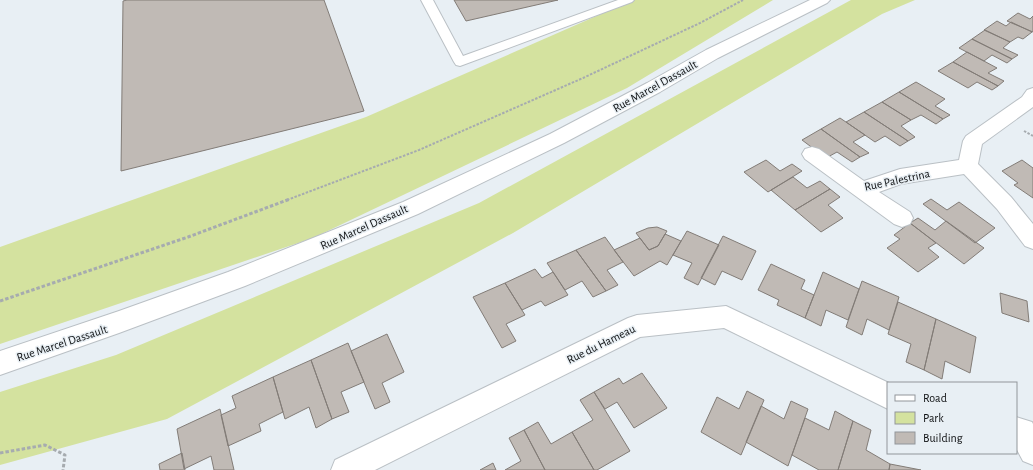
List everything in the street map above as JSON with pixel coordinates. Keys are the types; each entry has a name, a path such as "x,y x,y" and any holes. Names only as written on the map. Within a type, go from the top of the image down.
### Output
{"street":[{"name":"Rue Marcel Dassault","path":"712,54 790,0"},
{"name":"Rue Marcel Dassault","path":"0,363 109,327 232,283 341,239 468,182 564,135 646,92 712,54 822,0"},
{"path":"1033,94 1029,101 973,141 968,166 1004,203 1033,240"},
{"name":"Rue Palestrina","path":"812,154 861,190 900,177 968,166"},
{"path":"861,190 902,218"},
{"name":"Rue du Hameau","path":"345,470 637,326 726,317 887,396"}],"lane":[{"path":"427,0 460,62 628,0"}],"path":[{"path":"0,300 188,237 419,150 597,72 700,24 743,0"},
{"path":"0,453 45,445 65,455 62,470"}],"green space":[{"path":"633,0 773,0 627,88 313,238 0,344 0,247 366,117"},
{"path":"851,0 915,0 882,14 513,233 167,419 0,465 0,392 116,355 479,203"}],"building":[{"path":"324,0 364,111 121,171 123,1"},
{"path":"454,0 558,0 466,21"},
{"path":"1018,13 1030,19 1033,16 1033,32 1007,21"},
{"path":"997,21 1006,26 1011,22 1032,32 1023,39 1018,37 1010,42 984,30"},
{"path":"985,30 1010,42 1003,48 1018,55 1012,59 972,39"},
{"path":"972,39 1012,59 1007,63 992,55 984,61 959,48"},
{"path":"967,52 997,68 988,73 1004,81 998,86 953,62"},
{"path":"953,62 998,86 992,90 977,82 968,88 938,71"},
{"path":"916,82 945,99 935,106 950,115 943,119 899,92"},
{"path":"899,92 943,119 936,124 921,115 911,120 882,102"},
{"path":"882,102 911,120 901,126 915,137 908,141 864,112"},
{"path":"864,112 908,141 900,146 885,136 875,142 846,122"},
{"path":"840,118 865,135 853,142 869,153 860,157 821,129"},
{"path":"821,129 860,157 852,162 837,152 826,158 802,140"},
{"path":"766,160 780,171 792,164 802,171 768,192 744,172"},
{"path":"1022,160 1033,168 1033,198 1014,185 1018,183 1002,171"},
{"path":"793,177 807,188 820,181 830,189 795,210 771,190"},
{"path":"830,189 840,197 828,205 843,218 821,232 795,210"},
{"path":"931,199 947,210 959,202 995,228 975,243 923,204"},
{"path":"918,218 935,230 946,221 984,248 964,264 910,223"},
{"path":"910,223 936,243 928,248 939,257 918,272 887,248 900,239 894,235"},
{"path":"657,227 667,231 658,246 649,250 636,233 648,228"},
{"path":"687,231 719,245 698,285 684,278 692,263 673,255"},
{"path":"665,234 681,241 667,265 660,261 634,276 614,250 640,238 649,250 658,246"},
{"path":"723,236 756,251 742,280 722,271 715,285 701,278"},
{"path":"605,237 623,262 607,270 618,285 606,291 576,250"},
{"path":"576,250 606,291 593,297 582,281 565,290 547,263"},
{"path":"771,264 805,280 801,289 814,295 805,318 777,305 779,300 758,290"},
{"path":"535,269 542,278 553,272 568,295 545,306 541,301 522,310 505,283"},
{"path":"823,272 859,289 848,320 826,310 821,326 805,318"},
{"path":"862,281 899,297 889,330 867,319 862,335 846,327"},
{"path":"505,283 525,315 506,324 516,341 502,348 473,297"},
{"path":"1000,293 1027,301 1029,322 1002,313"},
{"path":"898,302 936,319 924,370 906,362 911,344 888,334"},
{"path":"936,319 976,337 970,373 945,361 942,379 924,370"},
{"path":"387,334 404,372 382,383 390,402 375,409 351,351"},
{"path":"348,343 364,382 341,392 349,412 332,419 311,360"},
{"path":"311,360 332,419 316,428 309,407 285,419 273,377"},
{"path":"642,373 667,408 634,428 617,402 605,409 594,392 619,378 623,384"},
{"path":"273,377 283,412 259,424 261,431 228,446 221,415 236,408 232,396"},
{"path":"747,391 764,400 741,455 701,432 717,397 739,409"},
{"path":"594,392 630,451 597,470 594,470 572,432 593,420 580,400"},
{"path":"791,401 808,409 788,466 746,442 761,406 784,419"},
{"path":"220,409 234,470 214,470 211,456 184,469 177,429"},
{"path":"835,411 853,421 838,470 819,470 792,455 805,418 829,430"},
{"path":"853,421 871,430 866,450 890,464 889,470 838,470"},
{"path":"538,422 551,444 572,432 594,470 545,470 524,430"},
{"path":"524,430 545,470 505,470 521,461 509,438"},
{"path":"182,453 185,470 160,470 159,464"},
{"path":"493,463 496,470 480,470"},
{"path":"890,464 921,470 889,470"}]}
